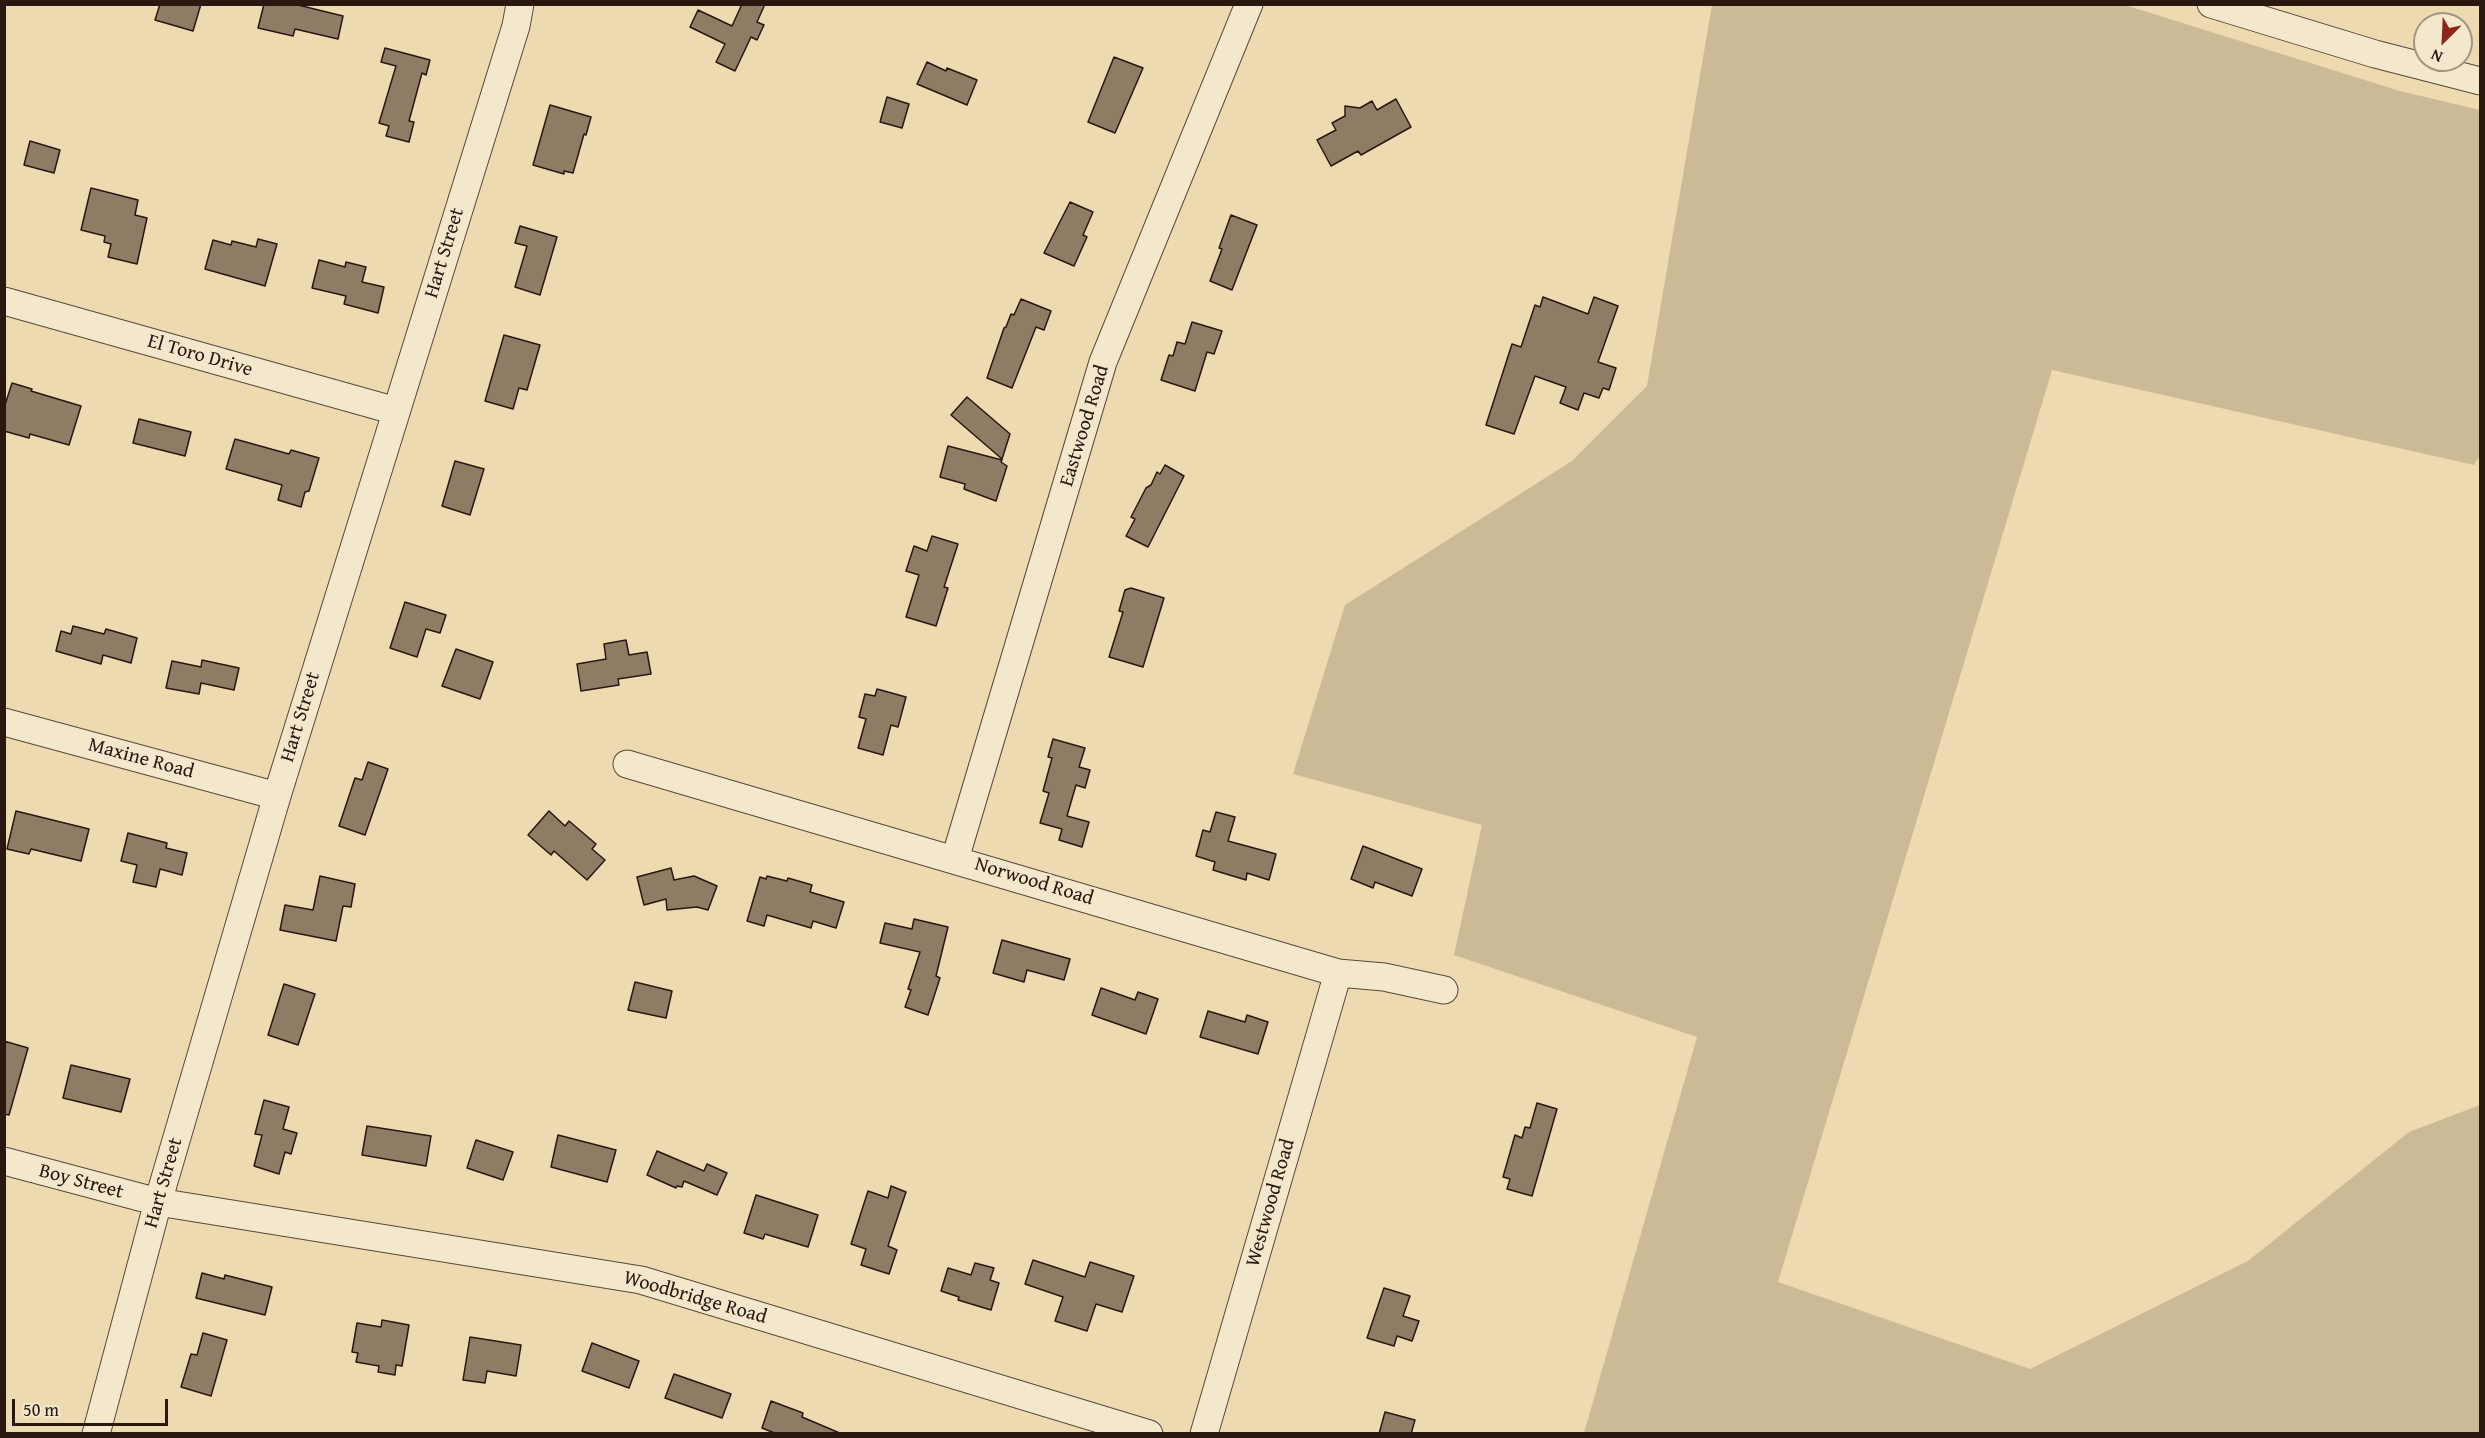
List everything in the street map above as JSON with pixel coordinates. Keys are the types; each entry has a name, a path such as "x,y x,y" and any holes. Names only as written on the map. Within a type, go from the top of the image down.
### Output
{"street":[{"name":"Hart Street","path":"96,1434 158,1202 277,796 516,26 520,4"},
{"name":"Eastwood Road","path":"955,859 1103,362 1249,4"},
{"path":"2211,4 2375,54 2481,81"},
{"name":"El Toro Drive","path":"4,301 396,411"},
{"name":"Maxine Road","path":"4,722 277,796"},
{"name":"Norwood Road","path":"627,764 1338,973 1384,976 1444,990"},
{"name":"Westwood Road","path":"1204,1434 1338,973"},
{"name":"Boy Street","path":"4,1161 158,1202"},
{"name":"Woodbridge Road","path":"158,1202 641,1280 1149,1434"}],"shaded area":[{"path":"1712,5 2125,5 2400,91 2480,110 2480,456 2474,465 2052,370 1778,1282 2030,1369 2248,1261 2409,1132 2480,1105 2480,1433 1584,1433 1697,1037 1454,955 1482,825 1293,774 1345,605 1572,461 1647,386"}],"building":[{"path":"160,4 201,4 193,31 155,20"},
{"path":"264,4 294,4 343,16 338,39 295,29 293,36 258,28"},
{"path":"742,4 765,4 757,22 764,25 757,40 751,37 735,71 716,62 725,44 690,27 698,10 732,26"},
{"path":"385,48 430,60 426,75 422,73 409,121 414,122 409,142 386,136 389,126 379,123 396,66 381,62"},
{"path":"1114,57 1143,68 1115,133 1088,122"},
{"path":"927,62 946,71 947,68 977,80 967,105 917,84"},
{"path":"887,97 909,104 902,128 880,122"},
{"path":"1396,99 1411,127 1361,155 1358,151 1331,166 1317,140 1336,130 1332,123 1345,116 1345,106 1360,108 1372,101 1377,110"},
{"path":"550,105 591,117 573,173 564,171 564,174 533,165"},
{"path":"30,141 60,150 54,173 24,165"},
{"path":"91,188 138,200 135,215 147,218 137,264 108,257 111,244 104,242 105,236 81,230"},
{"path":"1070,202 1093,212 1083,235 1087,237 1074,266 1044,253"},
{"path":"1231,215 1257,225 1232,290 1210,281"},
{"path":"520,226 557,237 540,295 515,287 527,246 515,243"},
{"path":"258,239 277,244 265,286 205,269 213,240 231,245 232,241 256,247"},
{"path":"319,260 345,267 346,262 366,267 362,282 384,287 378,313 344,304 346,296 312,288"},
{"path":"1543,297 1588,314 1594,297 1618,306 1598,362 1616,368 1609,390 1603,388 1599,398 1584,393 1578,410 1560,403 1566,387 1535,376 1514,434 1486,425 1512,344 1521,347 1535,305 1540,307"},
{"path":"1021,299 1051,311 1044,330 1036,327 1012,388 987,378 1004,328 1011,314 1014,315"},
{"path":"1192,322 1222,331 1214,354 1207,352 1195,391 1161,380 1169,355 1173,356 1177,342 1185,344"},
{"path":"504,335 540,345 527,390 519,388 513,409 485,401"},
{"path":"12,383 81,406 69,445 30,434 29,438 4,431 4,408"},
{"path":"967,397 1010,434 1002,459 951,415"},
{"path":"139,419 191,432 185,456 133,443"},
{"path":"235,439 289,454 291,450 319,458 309,491 305,492 301,507 278,500 282,485 226,469"},
{"path":"948,446 1002,460 1001,462 1007,466 996,501 964,489 965,484 940,477"},
{"path":"455,461 484,469 470,515 442,506"},
{"path":"1165,465 1184,476 1148,547 1126,536 1135,519 1131,517 1146,488 1151,485 1157,472 1160,474"},
{"path":"932,536 958,544 944,587 948,588 936,626 906,617 919,575 906,571 914,546 927,551"},
{"path":"1131,588 1164,598 1143,667 1109,657 1123,612 1119,611 1125,590"},
{"path":"405,602 446,615 440,633 426,629 417,657 390,648"},
{"path":"73,626 104,634 106,629 137,638 131,663 103,655 101,664 56,651 61,631 71,634"},
{"path":"626,640 629,655 647,652 651,674 618,679 619,685 581,691 577,664 606,659 604,644"},
{"path":"456,649 493,662 480,699 442,686"},
{"path":"202,660 239,668 234,690 201,683 199,694 166,688 172,661 201,667"},
{"path":"877,689 906,697 898,727 891,725 883,755 858,748 866,719 859,717 865,694 875,696"},
{"path":"1053,739 1085,748 1079,767 1090,770 1085,788 1076,785 1067,816 1089,822 1082,847 1059,840 1062,829 1040,823 1049,793 1043,791 1052,758 1048,757"},
{"path":"368,762 388,769 365,835 339,826 355,778 362,780"},
{"path":"16,811 89,829 81,861 31,849 29,854 7,849"},
{"path":"549,811 565,826 569,821 596,844 592,849 605,860 587,880 554,851 551,855 528,835"},
{"path":"1216,812 1235,817 1228,841 1276,854 1269,880 1247,873 1246,880 1213,870 1215,862 1196,856 1203,830 1210,832"},
{"path":"128,833 167,843 166,848 187,853 182,875 160,869 156,887 133,882 137,865 121,861"},
{"path":"1363,846 1422,869 1412,896 1375,882 1373,888 1351,879"},
{"path":"671,868 674,880 694,876 717,886 708,910 697,907 667,910 666,899 644,905 637,877"},
{"path":"320,876 355,884 351,907 343,906 336,941 280,930 285,905 313,910"},
{"path":"767,876 787,881 788,878 812,885 810,892 844,902 836,928 813,921 811,928 767,915 764,926 747,921 760,877 766,879"},
{"path":"914,919 948,927 936,976 940,978 928,1015 905,1007 911,990 908,989 920,952 880,943 885,923 912,929"},
{"path":"1002,940 1070,959 1064,980 1027,970 1024,982 993,973"},
{"path":"635,982 672,991 666,1018 628,1010"},
{"path":"284,984 315,994 298,1045 268,1035"},
{"path":"1101,988 1135,1000 1138,992 1158,999 1146,1034 1092,1015"},
{"path":"1208,1011 1245,1022 1247,1015 1268,1022 1258,1054 1200,1037"},
{"path":"4,1041 28,1048 9,1115 4,1114"},
{"path":"71,1065 130,1079 121,1112 63,1098"},
{"path":"264,1100 289,1107 283,1129 297,1133 291,1154 285,1152 279,1174 254,1166 262,1135 255,1134"},
{"path":"1537,1103 1557,1109 1532,1196 1507,1189 1510,1179 1503,1177 1515,1135 1522,1138 1525,1127 1530,1128"},
{"path":"367,1126 431,1136 426,1166 362,1155"},
{"path":"558,1135 616,1150 607,1182 551,1167"},
{"path":"476,1140 513,1152 503,1180 467,1168"},
{"path":"657,1151 704,1171 707,1164 727,1173 717,1195 684,1181 682,1187 677,1186 676,1188 647,1175"},
{"path":"891,1186 906,1192 888,1246 897,1250 889,1274 861,1265 866,1249 851,1244 868,1191 888,1198"},
{"path":"756,1195 818,1215 808,1247 765,1234 763,1239 744,1233"},
{"path":"1033,1260 1085,1277 1090,1262 1134,1276 1122,1312 1096,1304 1087,1331 1055,1321 1063,1297 1025,1284"},
{"path":"975,1263 994,1268 990,1280 999,1283 991,1310 958,1300 959,1297 941,1291 948,1268 971,1275"},
{"path":"202,1273 224,1279 225,1275 272,1287 265,1315 196,1298"},
{"path":"1384,1288 1410,1296 1403,1316 1419,1321 1412,1341 1397,1336 1394,1346 1367,1338"},
{"path":"382,1320 409,1325 402,1366 396,1365 395,1375 378,1372 379,1366 356,1362 358,1353 352,1352 357,1323 381,1327"},
{"path":"203,1333 227,1340 211,1396 181,1387 191,1354 197,1355"},
{"path":"470,1337 521,1345 516,1376 487,1371 485,1383 463,1380"},
{"path":"592,1343 639,1361 629,1388 582,1371"},
{"path":"674,1374 731,1394 722,1418 665,1398"},
{"path":"771,1401 803,1413 802,1417 842,1434 777,1434 762,1428"},
{"path":"1385,1412 1415,1420 1411,1434 1379,1434"}]}
